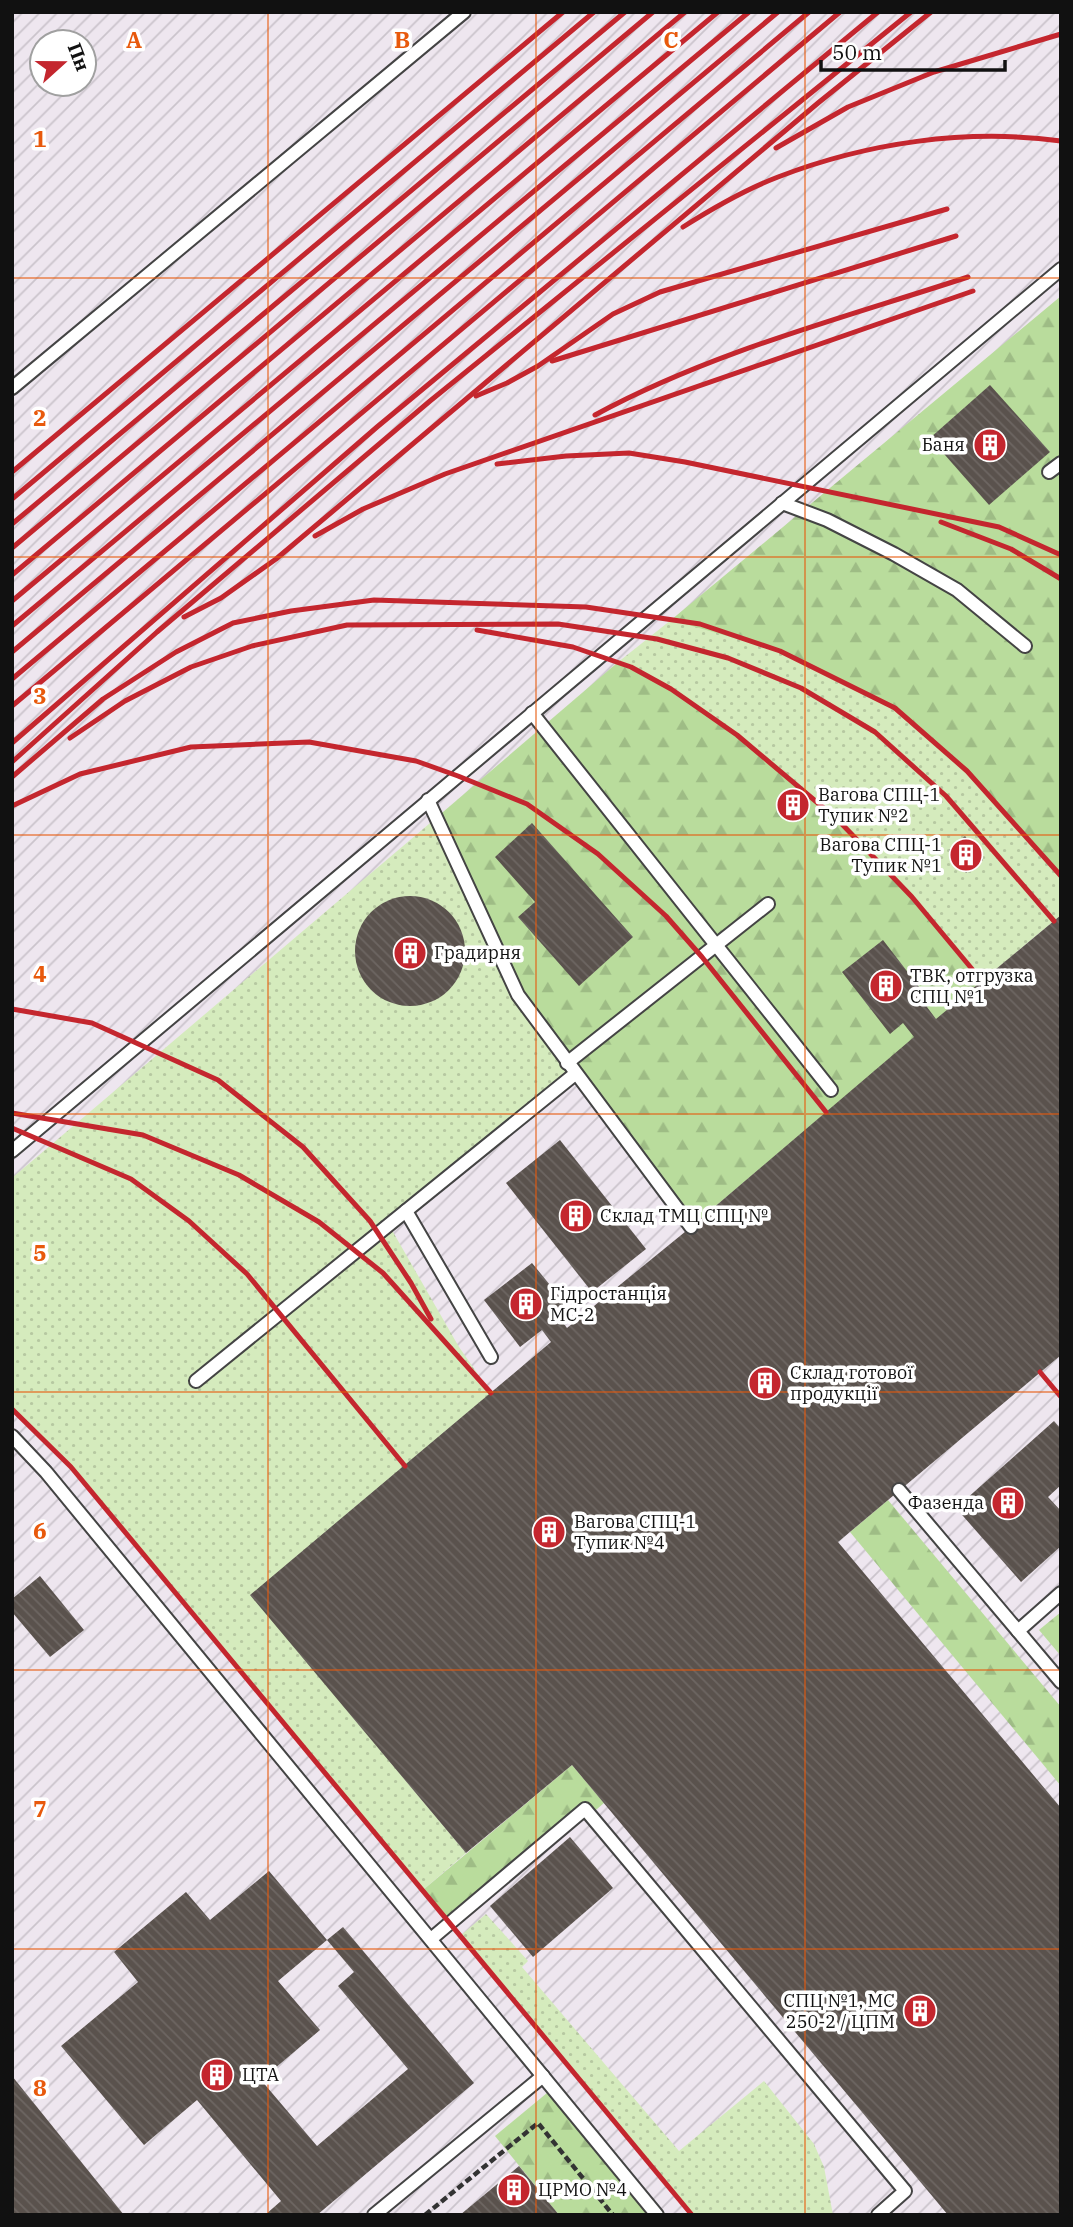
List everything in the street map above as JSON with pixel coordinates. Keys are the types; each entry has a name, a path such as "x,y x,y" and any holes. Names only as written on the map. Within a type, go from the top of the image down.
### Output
{"lane":[{"path":"12,388 464,12"},
{"path":"12,1151 1061,269"},
{"path":"1049,472 1061,463"},
{"path":"782,503 838,525 957,590 1025,646"},
{"path":"532,713 831,1090"},
{"path":"428,800 518,995 691,1227"},
{"path":"567,1063 768,904"},
{"path":"196,1381 575,1074"},
{"path":"406,1211 491,1357"},
{"path":"12,1436 46,1472 657,2215"},
{"path":"899,1490 1061,1682"},
{"path":"1018,1631 1061,1593"},
{"path":"431,1939 585,1808 905,2192 878,2215"},
{"path":"374,2215 543,2076"}],"path":[{"path":"425,2215 538,2123 613,2215"}],"shaded area":[{"path":"12,12 1061,12 1061,2215 12,2215"}],"green space":[{"path":"1061,296 1061,876 967,771 895,708 780,651 671,620"},
{"path":"671,620 700,624 780,651 895,708 967,771 1061,876 1061,915 982,981 912,897 737,735 671,688 617,663"},
{"path":"617,663 671,688 737,735 838,820 912,897 982,981 691,1227 518,995 436,818"},
{"path":"436,818 575,1074 389,1225 459,1347 491,1393 251,1595 466,1853 423,1890 71,1467 12,1409 12,1178"},
{"path":"888,1500 1061,1707 1061,1786 850,1532"},
{"path":"1061,1612 1061,1656 1039,1630"},
{"path":"572,1765 604,1803 590,1815 585,1809 450,1922 423,1890"},
{"path":"486,1914 528,1961 522,1967 679,2151 764,2081 814,2144 824,2167 833,2215 692,2215 460,1936"},
{"path":"553,2088 657,2215 559,2215 495,2136"}],"building":[{"name":"Баня","path":"990,385 1050,452 989,505 930,438"},
{"name":"Вагова СПЦ-1 Тупик №2","path":"788,789 809,805 797,822 776,806"},
{"path":"532,823 633,937 579,986 518,917 535,902 495,857"},
{"name":"Вагова СПЦ-1 Тупик №1","path":"965,836 983,860 966,873 949,850"},
{"name":"Градирня","path":"410,896 431,900 449,912 461,930 465,951 461,972 449,990 431,1002 410,1006 389,1002 371,990 359,972 355,951 359,930 371,912 389,900"},
{"name":"Склад готової продукції","path":"1061,915 1061,1355 838,1542 1061,1808 1061,2215 948,2215 572,1765 466,1853 250,1595 551,1342 542,1330 520,1347 484,1300 532,1263 568,1307 557,1315 567,1328 691,1227 914,1037 903,1023 890,1034 842,972 883,940 930,1001 927,1007 936,1019"},
{"name":"Склад ТМЦ СПЦ №","path":"560,1140 646,1249 592,1292 506,1183"},
{"name":"Фазенда","path":"1054,1421 1061,1429 1061,1485 1048,1497 1061,1511 1061,1546 1021,1582 956,1508"},
{"path":"40,1576 84,1630 50,1657 12,1612 12,1599"},
{"path":"570,1837 613,1888 533,1957 490,1906"},
{"path":"269,1871 327,1940 343,1927 474,2083 317,2215 265,2215 281,2201 197,2100 144,2145 61,2046 138,1982 114,1952 186,1892 210,1920","holes":["327,1940 354,1972 338,1986 408,2069 317,2146 261,2080 320,2030 278,1981"]},
{"path":"12,2076 124,2215 12,2215"},
{"name":"ЦРМО №4","path":"519,2166 559,2215 460,2215"}],"railway":[{"path":"12,472 563,12"},
{"path":"12,499 594,12"},
{"path":"12,524 625,12"},
{"path":"12,548 653,12"},
{"path":"12,575 685,12"},
{"path":"12,601 718,12"},
{"path":"12,626 749,12"},
{"path":"12,652 778,12"},
{"path":"12,679 809,12"},
{"path":"12,706 840,12"},
{"path":"12,743 377,427 878,12"},
{"path":"12,762 157,632 430,401 911,12"},
{"path":"184,617 221,598 276,559 818,103 931,12"},
{"path":"776,148 848,107 934,72 1061,34"},
{"path":"683,227 765,182 812,165 881,147 917,141 989,136 1061,141"},
{"path":"476,396 538,366 613,314 660,292 947,209"},
{"path":"552,361 956,236"},
{"path":"595,415 731,354 968,277"},
{"path":"315,536 363,509 445,474 973,291"},
{"path":"497,464 566,456 629,453 685,462 999,527 1061,555"},
{"path":"941,522 1011,549 1061,579"},
{"path":"12,777 103,699 176,652 233,623 291,611 374,600 586,607 700,624 780,651 895,708 967,771 1061,876"},
{"path":"70,738 125,701 191,667 252,646 347,625 558,624 657,639 728,658 801,688 875,732 946,796 1054,921"},
{"path":"477,630 573,647 631,667 671,689 737,735 838,820 912,897 982,981"},
{"path":"12,806 80,774 191,747 309,742 416,761 458,776 527,804 598,854 666,916 826,1112"},
{"path":"12,1009 92,1023 218,1080 303,1147 370,1221 431,1319"},
{"path":"12,1113 143,1135 239,1175 319,1222 383,1273 491,1393"},
{"path":"12,1128 131,1179 189,1221 247,1274 405,1466"},
{"path":"1040,1372 1061,1397"},
{"path":"12,1409 71,1467 692,2215"}],"place":[{"name":"Баня","path":"990,445"},
{"name":"Вагова СПЦ-1 Тупик №2","path":"793,805"},
{"name":"Вагова СПЦ-1 Тупик №1","path":"966,855"},
{"name":"Градирня","path":"410,953"},
{"name":"ТВК, отгрузка СПЦ №1","path":"886,986"},
{"name":"Склад ТМЦ СПЦ №","path":"576,1216"},
{"name":"Гідростанція МС-2","path":"526,1304"},
{"name":"Склад готової продукції","path":"765,1383"},
{"name":"Фазенда","path":"1008,1503"},
{"name":"Вагова СПЦ-1 Тупик №4","path":"549,1532"},
{"name":"СПЦ №1, МС 250-2 / ЦПМ","path":"920,2011"},
{"name":"ЦТА","path":"217,2075"},
{"name":"ЦРМО №4","path":"514,2190"}]}
